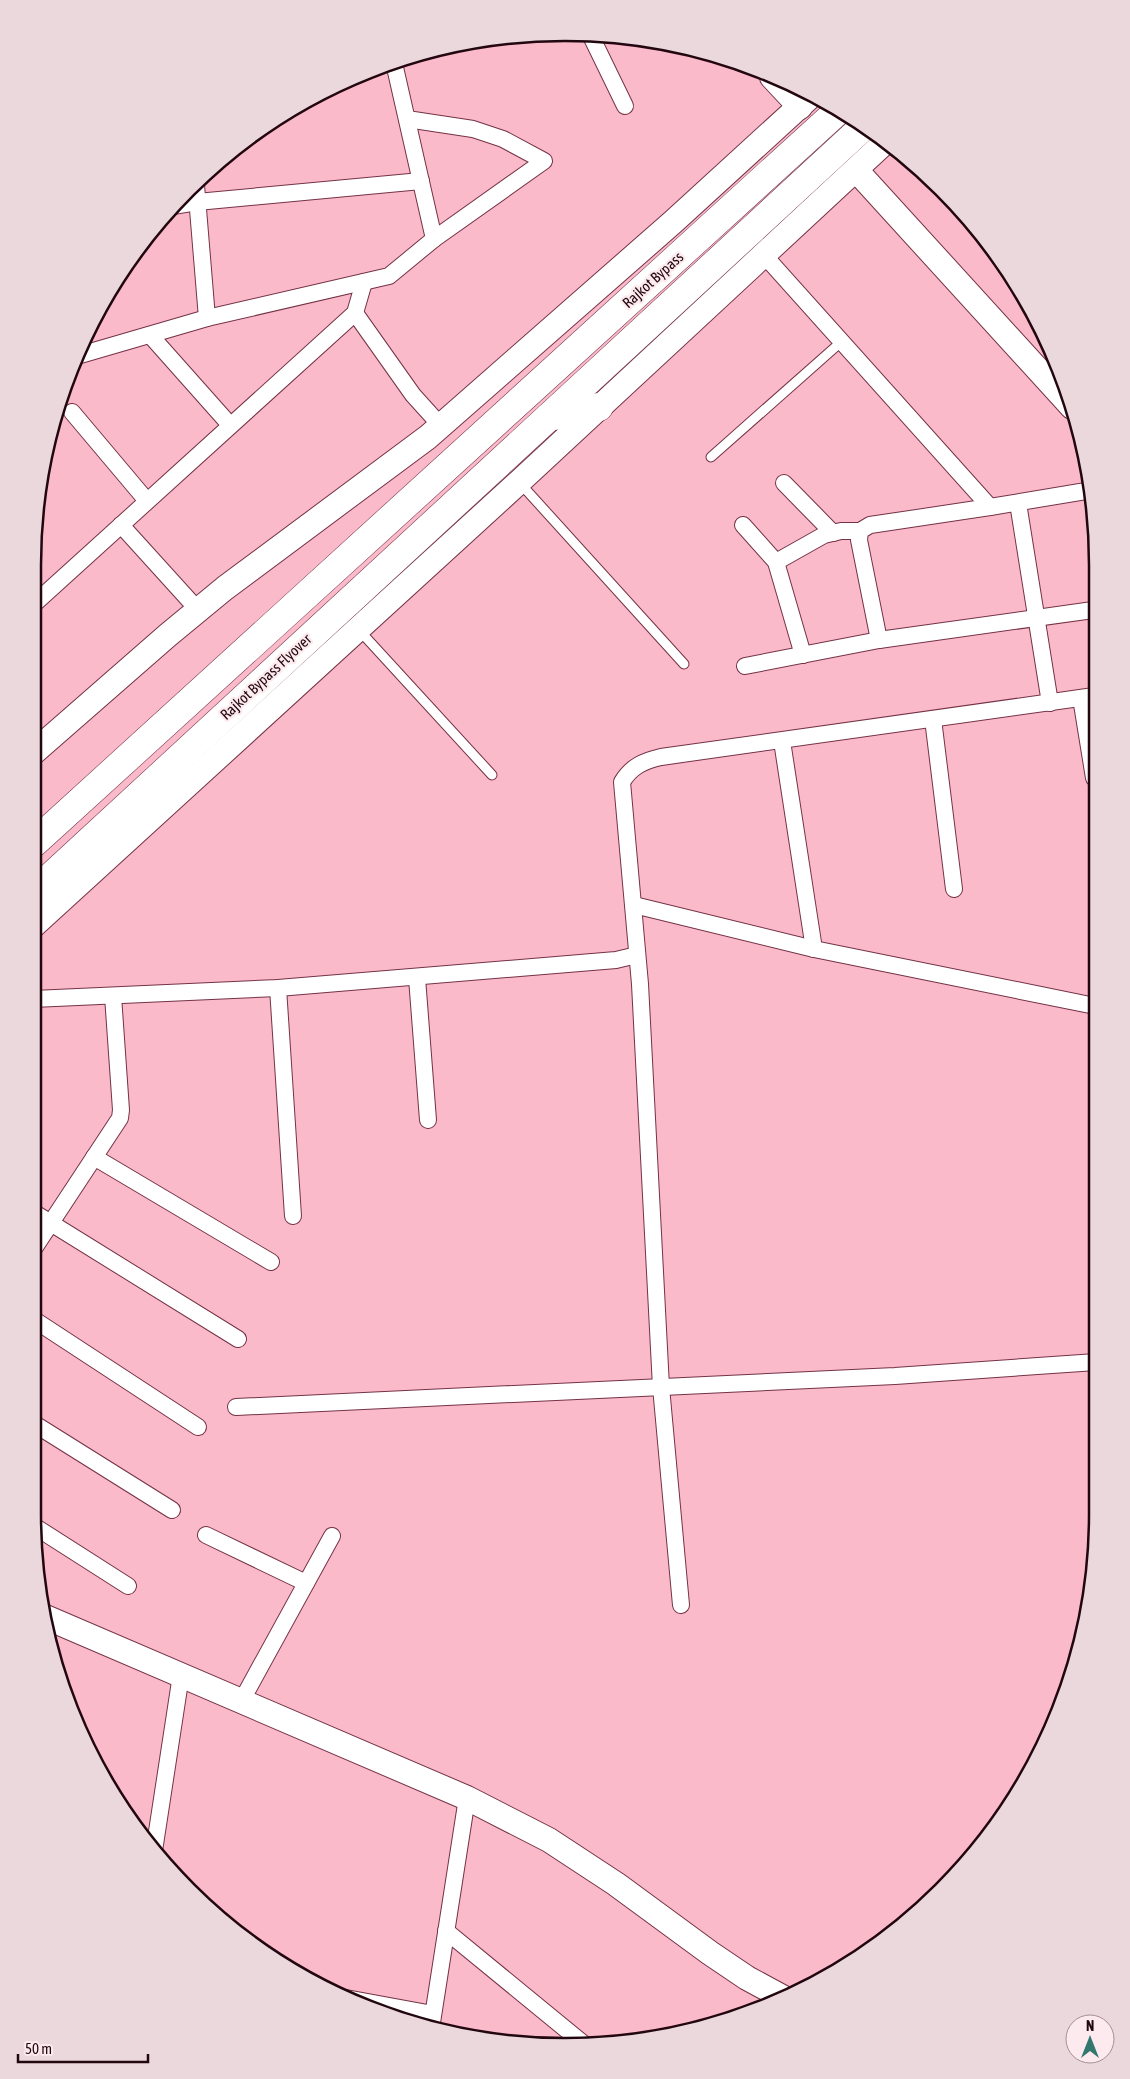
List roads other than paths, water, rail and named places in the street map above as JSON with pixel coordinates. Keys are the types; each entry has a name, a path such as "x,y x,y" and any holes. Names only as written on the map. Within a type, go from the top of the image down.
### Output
{"highway":[{"name":"Rajkot Bypass","path":"468,450 833,115"},
{"name":"Rajkot Bypass","path":"500,462 858,131"},
{"path":"548,418 599,407"},
{"path":"41,837 367,538 468,450"},
{"name":"Rajkot Bypass Flyover","path":"41,886 500,462"}],"street":[{"path":"594,42 625,106"},
{"path":"395,70 434,239"},
{"path":"41,746 198,610 441,426 674,222 806,101"},
{"path":"86,354 207,318 390,276 434,239 544,161 503,139 473,129 407,120"},
{"path":"41,919 519,482 869,157"},
{"path":"869,157 1043,351"},
{"path":"869,157 1059,390"},
{"path":"187,204 421,181"},
{"path":"197,194 207,318"},
{"path":"763,254 990,507"},
{"path":"41,598 355,313 364,282"},
{"path":"355,313 413,395 441,426 468,450"},
{"path":"150,335 230,425"},
{"path":"72,412 147,500"},
{"path":"500,462 519,482"},
{"path":"784,484 833,533"},
{"path":"776,562 824,536 833,533 860,531 870,524 1083,491"},
{"path":"1018,502 1050,703"},
{"path":"121,524 198,610"},
{"path":"743,525 776,562 804,655"},
{"path":"860,531 859,540 878,640"},
{"path":"745,666 878,640 1089,611"},
{"path":"681,1605 661,1387 634,905 622,782 629,771 650,759 1087,697 1089,720"},
{"path":"933,719 954,888"},
{"path":"782,741 814,949"},
{"path":"634,905 814,949 1089,1005"},
{"path":"41,999 278,988 417,978 616,960 637,955"},
{"path":"417,978 428,1120"},
{"path":"278,988 293,1216"},
{"path":"41,1238 117,1124 121,1110 113,996"},
{"path":"94,1156 271,1262"},
{"path":"41,1217 238,1339"},
{"path":"41,1325 198,1427"},
{"path":"236,1407 895,1376 1089,1362"},
{"path":"41,1428 172,1510"},
{"path":"41,1531 128,1586"},
{"path":"206,1535 306,1583"},
{"path":"242,1700 332,1536"},
{"path":"52,1620 467,1798 549,1840 580,1859 710,1953 747,1978 776,1993"},
{"path":"156,1841 181,1675"},
{"path":"432,2021 467,1798"},
{"path":"446,1930 574,2038"}],"lane":[{"path":"711,456 841,342"},
{"path":"519,482 684,664"},
{"path":"357,628 492,776"}]}
